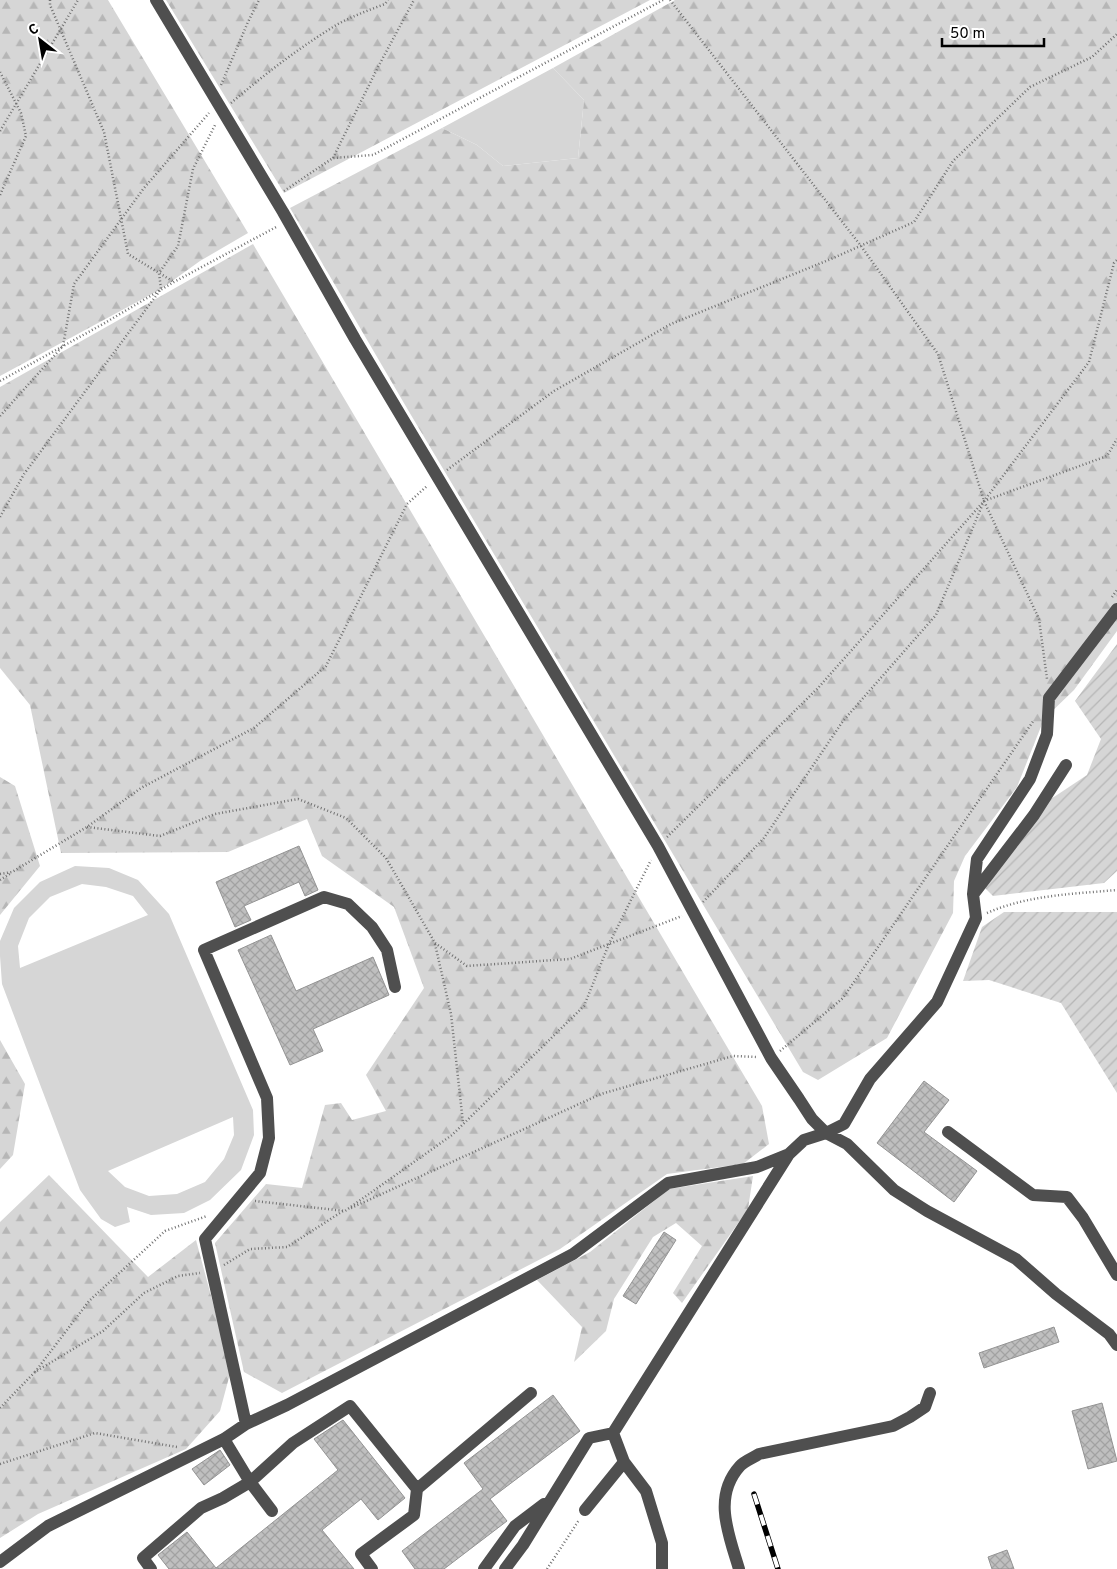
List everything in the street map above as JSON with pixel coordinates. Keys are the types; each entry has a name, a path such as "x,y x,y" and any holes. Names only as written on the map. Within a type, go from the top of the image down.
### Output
{"street":[{"path":"156,0 274,197 355,339 658,846 771,1058 812,1118 826,1133 846,1144 894,1190 928,1211 1016,1259 1056,1294 1109,1334 1117,1345"},
{"path":"505,1569 590,1438 614,1433 789,1154 804,1140 826,1133 844,1124 870,1080 937,1002 976,918 973,894 977,859 1030,778 1047,734 1049,698 1114,603"},
{"path":"973,894 1034,815 1066,764"},
{"path":"246,1424 205,1239 260,1173 269,1138 267,1098 204,950 324,897 348,904 372,927 387,950 395,987"},
{"path":"948,1132 1033,1195 1067,1197 1083,1218 1117,1275"},
{"path":"0,1562 48,1526 224,1440 246,1424 574,1254 668,1183 757,1167 789,1154"},
{"path":"372,1569 361,1554 414,1515 417,1489 531,1393"},
{"path":"739,1569 724,1506 728,1483 741,1465 759,1454 893,1426 925,1407 930,1393"},
{"path":"151,1569 143,1558 201,1508 250,1482 293,1443 350,1406 417,1489"},
{"path":"614,1433 624,1462 646,1491 662,1543 662,1569"},
{"path":"224,1440 250,1482 272,1511"},
{"path":"585,1510 624,1462"},
{"path":"484,1567 516,1526 550,1499"}],"path":[{"path":"50,0 50,5 60,30 104,132 128,254 174,282"},
{"path":"0,131 78,0"},
{"path":"0,416 63,346 74,284 144,188 207,116 259,0"},
{"path":"0,516 24,474 161,289 159,273 178,246 193,169 222,110 264,75 297,51 340,23 385,4 388,0"},
{"path":"333,158 414,0"},
{"path":"274,197 333,158 373,155 663,0"},
{"path":"252,1200 345,1211 601,1094 733,1056 771,1058 843,998 1049,698 1039,620 984,501 938,354 861,246 670,0"},
{"path":"0,880 87,827 141,788 254,728 326,666 407,504 437,477 554,391 671,324 861,246 914,222 953,161 1030,87 1092,57 1117,34"},
{"path":"0,72 21,113 26,136 0,195"},
{"path":"0,381 161,289 288,221"},
{"path":"35,1372 104,1331 144,1293 178,1276 212,1272 250,1249 287,1247 345,1211 452,1135 584,1006 609,944 658,846 818,688 984,501 1089,362 1114,263 1117,260"},
{"path":"435,943 467,966 570,959 693,912 764,838 843,721 936,615 984,501 1107,456 1117,440"},
{"path":"1114,603 1117,590"},
{"path":"87,827 160,836 215,814 298,799 346,818 386,858 435,943 451,1014 463,1124"},
{"path":"0,874 12,872"},
{"path":"976,918 998,908 1037,897 1117,890"},
{"path":"0,1408 35,1372 89,1301 165,1231 230,1208"},
{"path":"0,1464 95,1433 177,1447"},
{"path":"547,1569 585,1510"}],"green space":[{"path":"0,0 108,0 248,233 200,261 161,289 0,376"},
{"path":"166,0 650,0 284,193"},
{"path":"675,0 1117,0 1117,631 1074,690 1044,719 1017,787 965,856 954,881 953,913 887,1038 818,1080 803,1072 408,410 290,208 442,128 477,145 503,166 578,158 584,100 553,68"},
{"path":"553,68 584,100 578,158 503,166 477,145 442,128"},
{"path":"253,244 762,1106 769,1144 743,1164 667,1174 560,1249 282,1393 244,1372 215,1243 266,1184 302,1188 325,1105 341,1103 352,1120 386,1111 366,1075 424,988 394,907 322,856 307,819 228,852 61,853 30,705 0,668 0,387"},
{"path":"1117,644 1117,871 1104,883 993,896 985,888 1048,801 1087,775 1101,739 1075,701"},
{"path":"0,777 15,786 40,866 0,915"},
{"path":"75,866 109,868 138,880 169,914 253,1110 254,1135 241,1170 210,1200 184,1213 151,1215 127,1207 130,1222 115,1227 101,1219 80,1190 2,984 0,941 14,908 40,882","holes":["82,884 106,887 133,896 148,915 20,968 18,946 29,918 50,897","233,1117 234,1135 224,1159 205,1182 177,1194 149,1196 125,1187 108,1171"]},
{"path":"1004,912 1117,912 1117,1093 1061,1003 989,980 963,981 982,927"},
{"path":"0,1040 25,1084 13,1155 0,1169"},
{"path":"49,1175 148,1277 196,1240 231,1370 220,1411 186,1449 38,1514 0,1538 0,1222"},
{"path":"753,1176 748,1209 682,1303 673,1293 702,1246 676,1223 653,1237 614,1299 606,1331 574,1362 582,1327 537,1280 590,1252 669,1189"}],"building":[{"path":"299,846 318,890 305,896 299,882 244,906 251,920 235,927 216,882"},
{"path":"271,935 296,991 373,957 389,995 313,1029 323,1051 290,1065 238,950"},
{"path":"924,1081 949,1100 924,1132 977,1171 954,1202 877,1143"},
{"path":"664,1232 676,1240 636,1304 623,1296"},
{"path":"1054,1327 1059,1342 984,1368 979,1353"},
{"path":"553,1395 580,1431 490,1499 507,1521 444,1569 415,1569 402,1551 483,1489 464,1463"},
{"path":"1102,1403 1117,1461 1088,1469 1072,1411"},
{"path":"343,1420 405,1498 378,1520 361,1499 322,1530 354,1569 169,1569 158,1555 187,1532 216,1568 338,1470 314,1439"},
{"path":"220,1450 230,1465 204,1485 192,1469"},
{"path":"1007,1550 1014,1569 992,1569 988,1557"}],"railway":[{"path":"754,1494 778,1569"}]}
